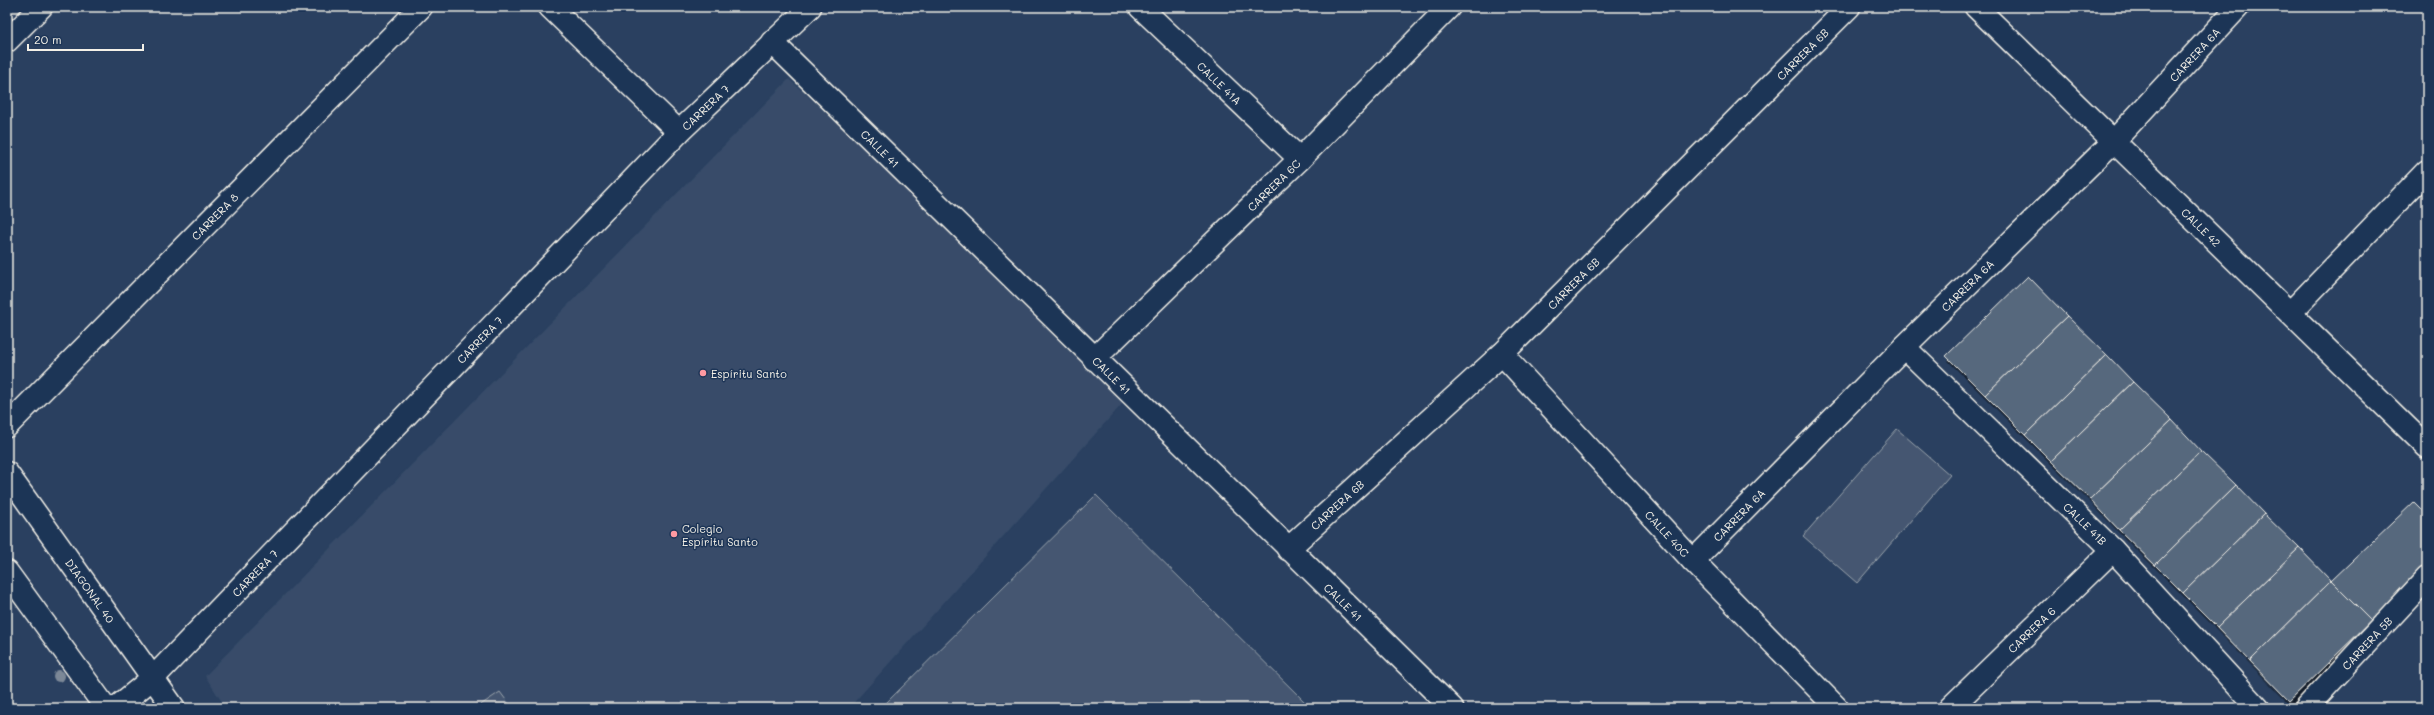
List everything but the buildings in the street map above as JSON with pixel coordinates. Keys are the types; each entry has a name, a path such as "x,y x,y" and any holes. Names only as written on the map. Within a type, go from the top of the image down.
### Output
{"street":[{"path":"7,41 41,7"},
{"name":"CARRERA 8","path":"7,426 421,7"},
{"path":"550,7 679,132"},
{"name":"CARRERA 7","path":"116,708 154,677 679,132 810,7"},
{"name":"CALLE 41A","path":"1140,7 1300,159"},
{"name":"CARRERA 6C","path":"1094,359 1300,159 1449,7"},
{"name":"CARRERA 6B","path":"1288,549 1502,354 1849,7"},
{"name":"CALLE 42","path":"1976,7 2427,447"},
{"name":"CARRERA 6A","path":"1693,561 1904,347 2114,141 2238,7"},
{"name":"CALLE 41","path":"772,42 1452,708"},
{"path":"2290,313 2427,171"},
{"name":"CALLE 41B","path":"1904,347 2113,550 2258,708"},
{"name":"CALLE 40C","path":"1502,354 1693,561 1837,708"},
{"name":"DIAGONAL 40","path":"7,473 154,677 174,708"},
{"name":"CARRERA 6","path":"1950,708 2113,550"},
{"path":"7,572 106,708"},
{"name":"CARRERA 5B","path":"2306,708 2427,578"}],"shaded area":[{"name":"Colegio Espíritu Santo","path":"789,79 1132,393 849,708 226,708 205,676"},
{"path":"1897,429 1950,475 1857,583 1803,536"},
{"path":"1096,495 1311,708 881,708"},
{"path":"500,692 512,708 476,708"}],"place":[{"name":"Espíritu Santo","path":"703,373"},
{"name":"Colegio Espíritu Santo","path":"674,534"}]}
